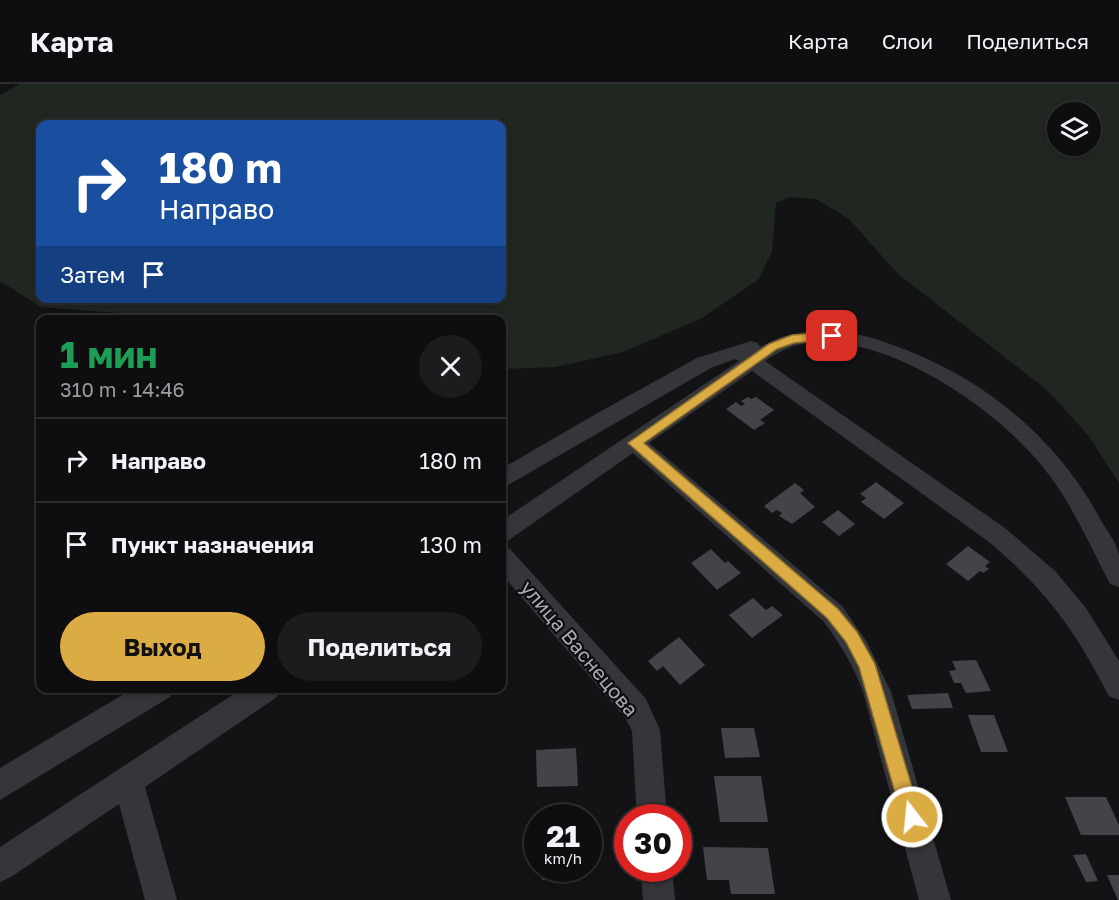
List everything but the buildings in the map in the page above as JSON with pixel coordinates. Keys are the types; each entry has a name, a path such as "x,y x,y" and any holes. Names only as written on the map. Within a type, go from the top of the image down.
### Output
{"street":[{"path":"506,477 704,363 744,356 792,339 832,336 874,345 909,359 988,402 1019,427 1050,460 1071,490 1119,576"},
{"path":"506,530 635,443 744,356"},
{"path":"744,356 1019,554 1047,579 1075,613 1119,687"},
{"path":"635,443 833,614 852,637 867,664 876,692 935,900"},
{"name":"улица Васнецова","path":"506,562 636,709 646,730 651,804"},
{"path":"0,785 152,693"},
{"path":"0,866 259,693"},
{"path":"128,780 161,900"},
{"path":"657,882 658,900"}],"shaded area":[{"path":"20,84 1119,84 1119,483 1088,435 1047,390 897,273 849,219 816,199 789,197 776,203 772,251 759,279 702,318 623,352 555,367 506,369 506,315 147,315 41,307 0,281 0,95"}],"route":[{"path":"832,336 792,339 773,347 635,443 833,614 852,637 867,664 912,817"}]}
